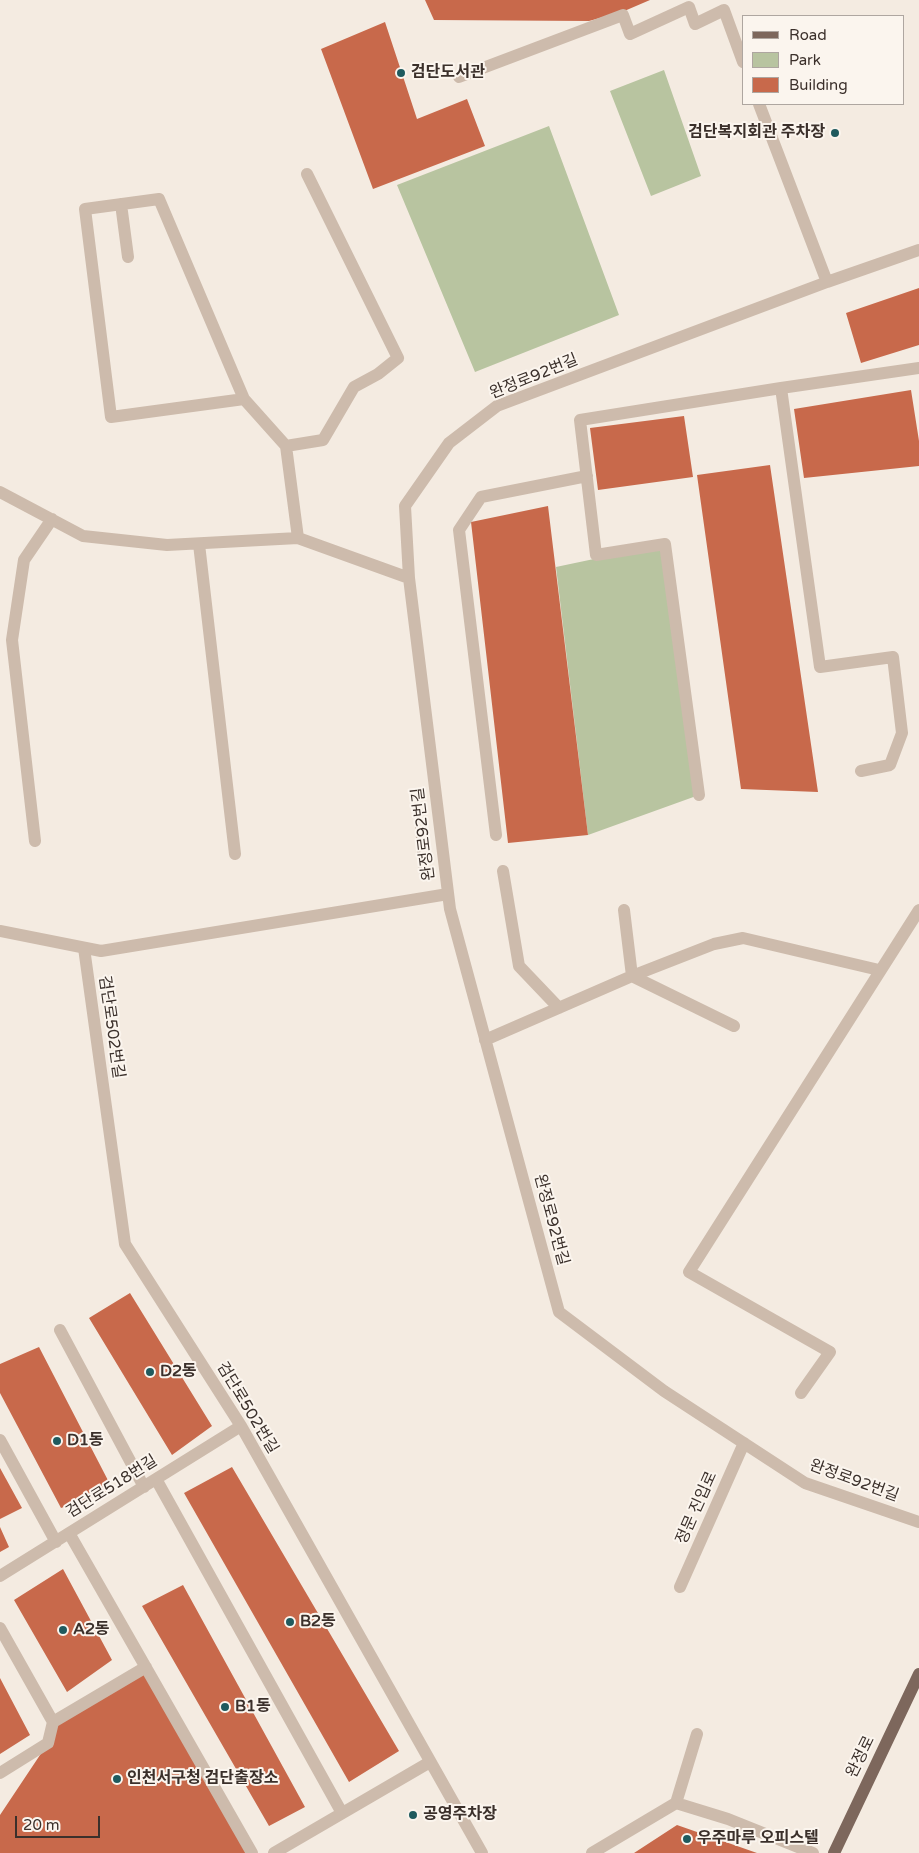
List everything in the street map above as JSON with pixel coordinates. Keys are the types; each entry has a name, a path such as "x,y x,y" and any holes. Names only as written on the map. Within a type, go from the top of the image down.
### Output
{"main road":[{"name":"완정로","path":"834,1853 919,1674"}],"street":[{"path":"459,78 623,15 630,34 688,7 695,24 724,10 742,59"},
{"path":"759,105 827,282"},
{"path":"286,446 324,440 354,387 378,374 398,358 307,174"},
{"path":"244,399 111,417 85,210 159,198 244,399 286,446 298,538"},
{"path":"121,204 128,257"},
{"name":"완정로92번길","path":"919,250 827,282 497,406 449,443 405,506 409,578 450,909 559,1312 664,1391 805,1483 919,1522"},
{"path":"699,795 665,544 596,555 580,420 919,368"},
{"path":"781,388 820,667 893,657 902,733 890,765 861,771"},
{"path":"496,835 459,530 482,497 587,476"},
{"path":"0,492 83,536 166,545 298,538 409,578"},
{"path":"35,841 12,640 24,560 52,519"},
{"path":"199,544 235,854"},
{"path":"503,871 519,966 559,1008"},
{"path":"0,931 100,951 448,894"},
{"path":"624,910 632,976"},
{"path":"801,1393 830,1352 689,1272 879,970 918,915"},
{"path":"486,1040 632,976 714,944 743,938 879,970"},
{"name":"검단로502번길","path":"84,948 125,1244 242,1426 482,1853"},
{"path":"632,976 734,1026"},
{"path":"60,1330 144,1487"},
{"name":"검단로518번길","path":"0,1576 242,1426"},
{"path":"0,1440 56,1542"},
{"name":"정문 진입로","path":"680,1587 744,1443"},
{"path":"156,1480 342,1813"},
{"path":"69,1533 252,1853"},
{"path":"0,1628 53,1722 48,1743 0,1773"},
{"path":"53,1722 146,1666"},
{"path":"592,1853 676,1803 698,1734"},
{"path":"274,1853 430,1762"},
{"path":"676,1803 728,1819 812,1853"}],"green space":[{"path":"664,70 701,176 651,196 610,91"},
{"path":"549,126 619,315 475,372 397,185"},
{"path":"665,544 699,795 588,835 556,567"}],"building":[{"path":"425,0 650,0 622,12 589,21 434,20"},
{"name":"검단도서관","path":"385,22 417,119 467,99 485,146 373,189 321,49"},
{"path":"919,288 919,345 861,363 846,313"},
{"path":"911,390 919,441 919,466 804,478 794,409"},
{"path":"684,416 693,477 598,490 590,428"},
{"path":"770,465 818,792 741,789 697,475"},
{"path":"548,506 588,835 508,843 471,522"},
{"name":"D2동","path":"130,1293 212,1426 172,1455 89,1318"},
{"name":"D1동","path":"39,1347 113,1490 61,1508 0,1393 0,1364"},
{"name":"B2동","path":"232,1467 399,1751 349,1782 184,1493"},
{"path":"0,1468 22,1508 0,1519"},
{"path":"0,1527 9,1547 0,1552"},
{"name":"A2동","path":"63,1569 112,1660 67,1692 14,1600"},
{"name":"B1동","path":"183,1585 305,1807 269,1826 142,1606"},
{"name":"인천서구청 검단출장소","path":"146,1667 252,1853 0,1853 0,1815 48,1743 53,1722"},
{"path":"0,1678 30,1735 0,1754"},
{"name":"우주마루 오피스텔","path":"677,1825 757,1853 634,1853"}],"place":[{"name":"검단도서관","path":"401,73"},
{"name":"검단복지회관 주차장","path":"835,133"},
{"name":"D2동","path":"150,1372"},
{"name":"D1동","path":"57,1441"},
{"name":"B2동","path":"290,1622"},
{"name":"A2동","path":"63,1630"},
{"name":"B1동","path":"225,1707"},
{"name":"인천서구청 검단출장소","path":"117,1779"},
{"name":"공영주차장","path":"413,1815"},
{"name":"우주마루 오피스텔","path":"687,1839"}]}
